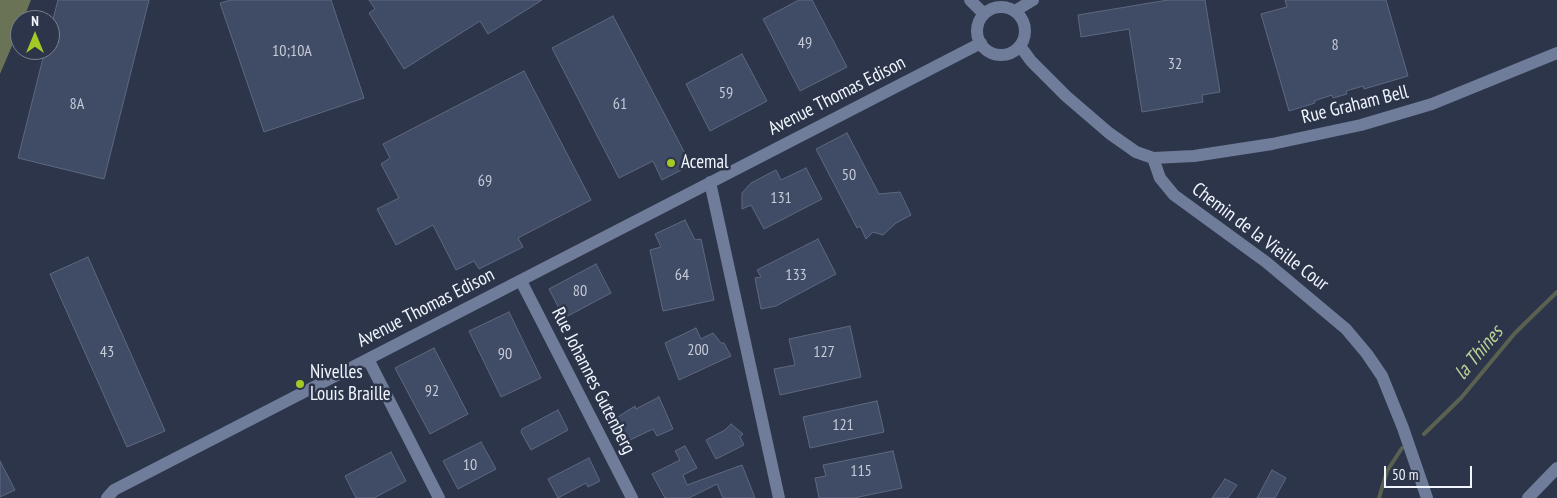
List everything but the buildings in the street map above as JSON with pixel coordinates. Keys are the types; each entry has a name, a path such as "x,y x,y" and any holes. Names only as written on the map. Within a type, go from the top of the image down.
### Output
{"street":[{"path":"970,0 984,14"},
{"path":"1015,11 1034,0"},
{"path":"1000,7 1015,11 1024,22 1026,30 1020,46 1007,54 999,55 991,52 981,43 977,29 984,14 1000,7"},
{"name":"Avenue Thomas Edison","path":"107,498 114,490 981,43"},
{"path":"1020,46 1031,61 1066,96 1108,133 1136,152 1154,158"},
{"name":"Rue Graham Bell","path":"1154,158 1212,154 1272,144 1361,125 1432,104 1557,53"},
{"name":"Chemin de la Vieille Cour","path":"1154,158 1160,178 1174,195 1302,290 1346,329 1367,354 1382,376 1391,397 1427,498"},
{"path":"710,182 779,498"},
{"name":"Rue Johannes Gutenberg","path":"520,281 632,498"},
{"path":"368,359 439,498"},
{"path":"1528,498 1557,468"}],"green space":[{"path":"0,0 31,0 27,10 10,10 10,50 0,74"}],"waterway":[{"name":"la Thines","path":"1424,434 1461,398 1515,333 1557,292"},
{"name":"la Thines","path":"1379,498 1387,471 1402,448"}],"place":[{"name":"Acemal","path":"671,163"},
{"name":"Nivelles Louis Braille","path":"300,384"}]}
